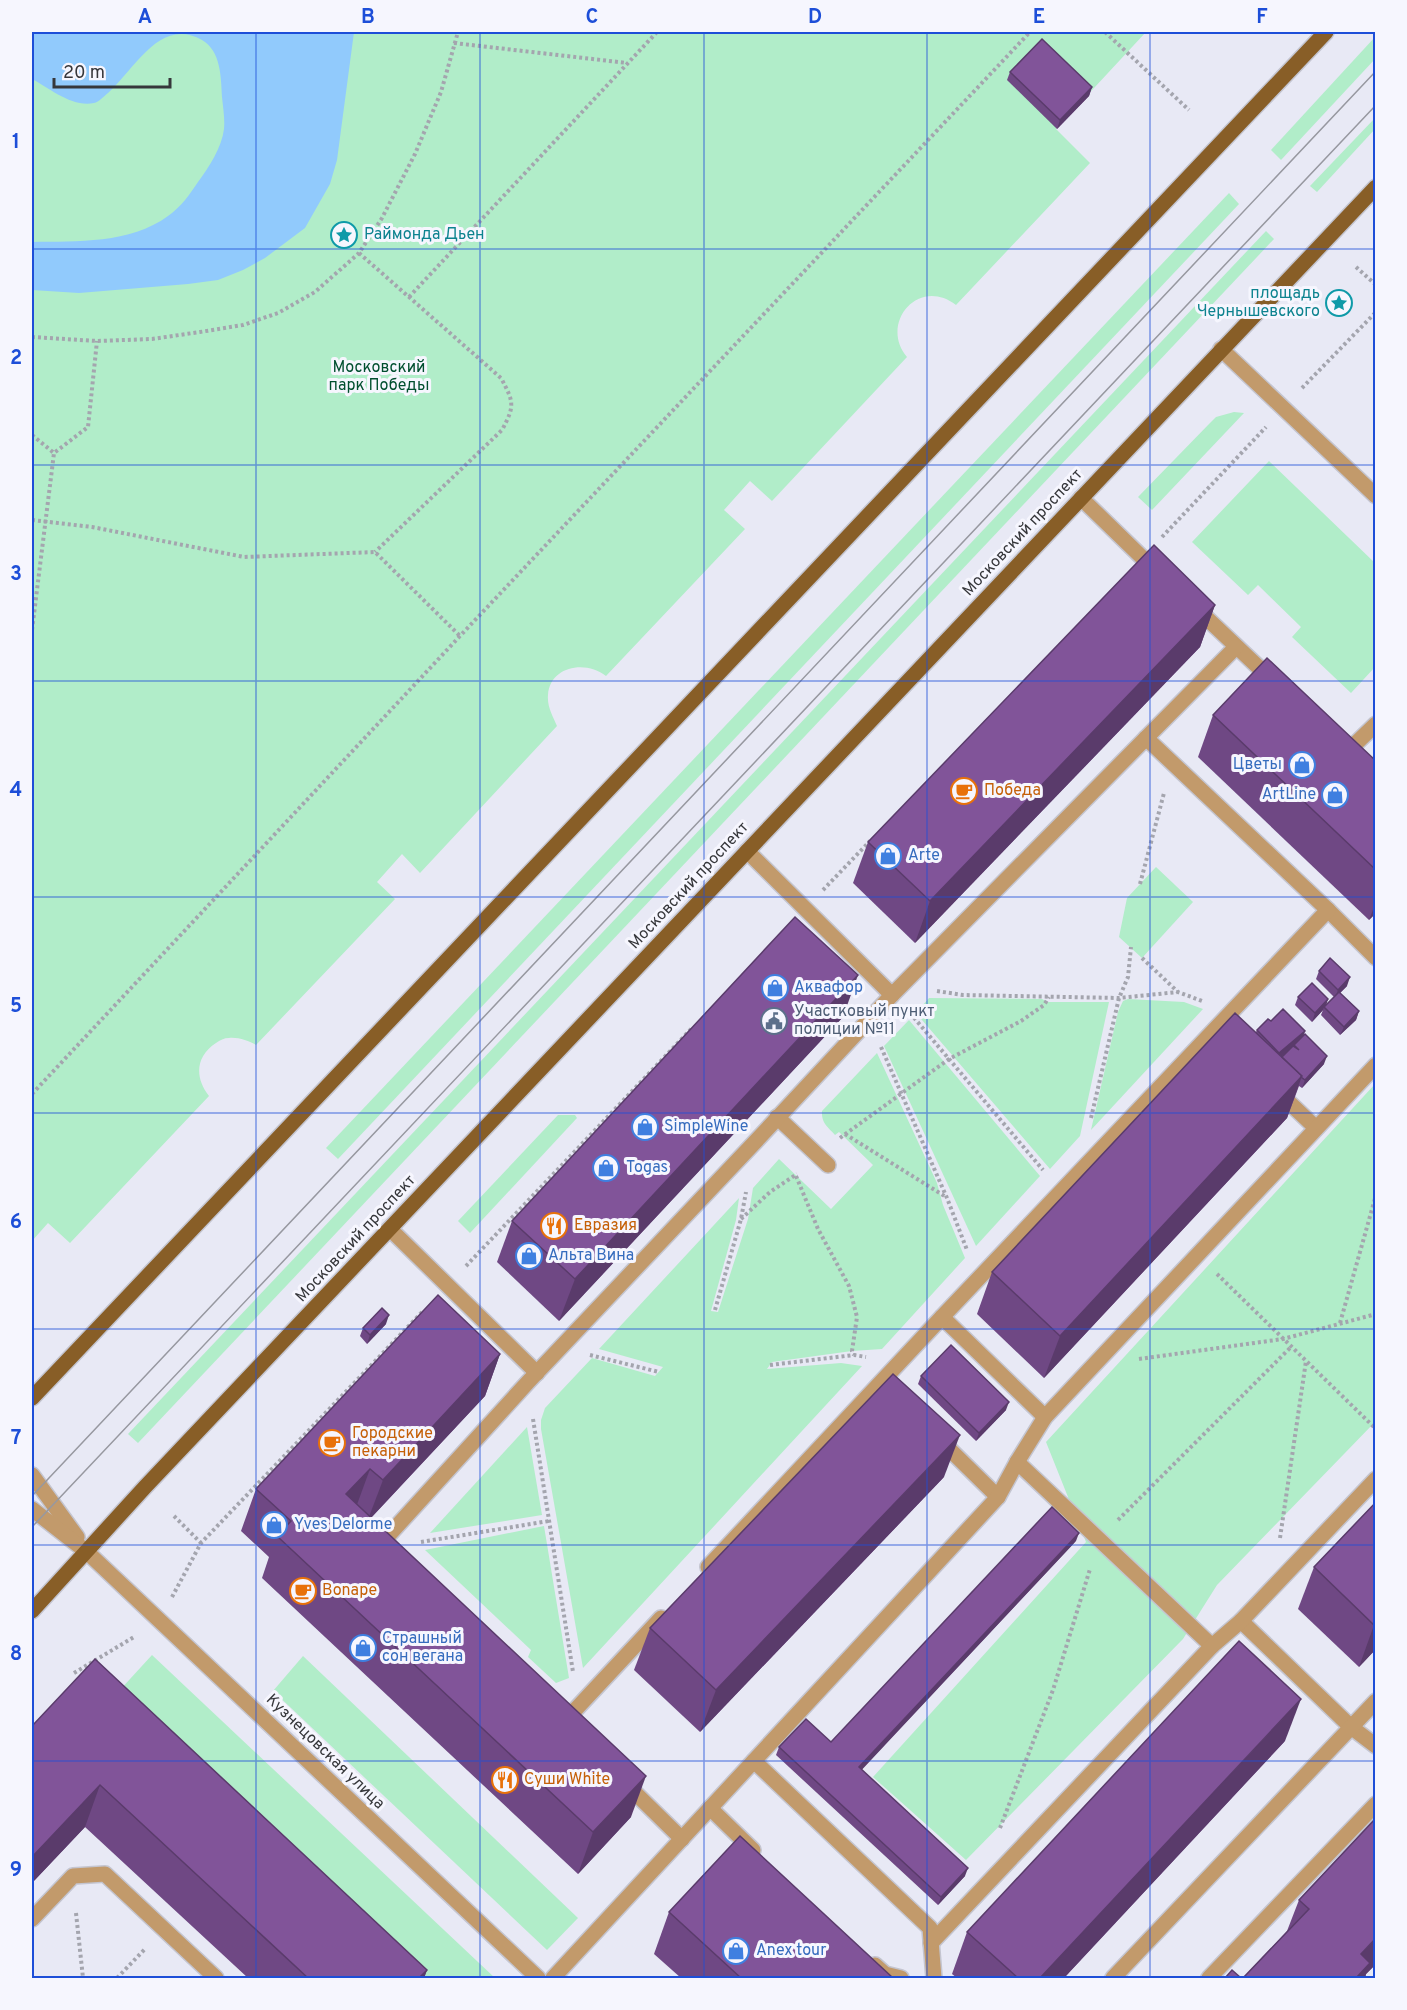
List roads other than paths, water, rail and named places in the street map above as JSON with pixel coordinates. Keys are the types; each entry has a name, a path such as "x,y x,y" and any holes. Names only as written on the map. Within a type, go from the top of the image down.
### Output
{"main road":[{"path":"32,1398 1326,32"},
{"name":"Московский проспект","path":"32,1611 145,1487 1376,188"}],"street":[{"path":"1221,349 1376,496"},
{"path":"1081,498 1168,582"},
{"path":"1185,598 1279,687"},
{"path":"380,1553 532,1378 897,989 1236,646"},
{"path":"1330,736 1347,752 1376,724"},
{"path":"1146,738 1376,958"},
{"path":"747,851 805,909 897,989"},
{"path":"701,1575 885,1386 900,1362 1061,1191 1219,1034 1231,1012 1328,910"},
{"path":"553,1978 998,1497 1046,1417 1376,1065"},
{"path":"1265,1079 1316,1128"},
{"path":"777,1117 823,1160"},
{"path":"390,1229 447,1285 532,1378"},
{"path":"942,1317 1046,1417"},
{"path":"931,1431 998,1497"},
{"path":"1017,1462 1212,1646"},
{"name":"Кузнецовская улица","path":"32,1475 87,1552"},
{"path":"931,1943 1212,1646 1241,1621 1376,1479"},
{"name":"Кузнецовская улица","path":"32,1509 87,1552 538,1978"},
{"path":"563,1724 669,1610"},
{"path":"1241,1621 1351,1727 1376,1746"},
{"path":"1113,1978 1376,1701"},
{"path":"754,1761 930,1928 934,1978"},
{"path":"614,1773 682,1839"},
{"path":"1209,1978 1376,1804"},
{"path":"710,1808 768,1864"},
{"path":"32,1919 73,1876 105,1874 216,1978"},
{"path":"868,1958 885,1974 901,1978"},
{"path":"1220,1967 1232,1978"}],"water":[{"path":"32,32 354,32 337,160 330,184 305,228 265,258 218,280 79,293 32,290 32,242 85,241 120,236 137,232 168,216 185,200 211,163 221,143 224,121 219,65 213,51 202,40 187,34 173,35 161,40 149,49 101,99 86,104 61,96 32,79"}],"tram line":[{"path":"32,1496 1376,71"},
{"path":"32,1527 1376,105"}],"place":[{"name":"Раймонда Дьен","path":"344,235"},
{"name":"площадь Чернышевского","path":"1339,303"},
{"name":"Цветы","path":"1302,765"},
{"name":"Победа","path":"964,791"},
{"name":"ArtLine","path":"1335,795"},
{"name":"Arte","path":"888,856"},
{"name":"Аквафор","path":"775,988"},
{"name":"Участковый пункт полиции №11","path":"774,1021"},
{"name":"SimpleWine","path":"645,1127"},
{"name":"Togas","path":"606,1168"},
{"name":"Евразия","path":"554,1226"},
{"name":"Альта Вина","path":"529,1256"},
{"name":"Городские пекарни","path":"332,1443"},
{"name":"Yves Delorme","path":"274,1525"},
{"name":"Bonape","path":"303,1591"},
{"name":"Страшный сон вегана","path":"363,1648"},
{"name":"Суши White","path":"505,1780"},
{"name":"Anex tour","path":"736,1951"}],"park label":[{"name":"Московский парк Победы","path":"379,377"}]}
